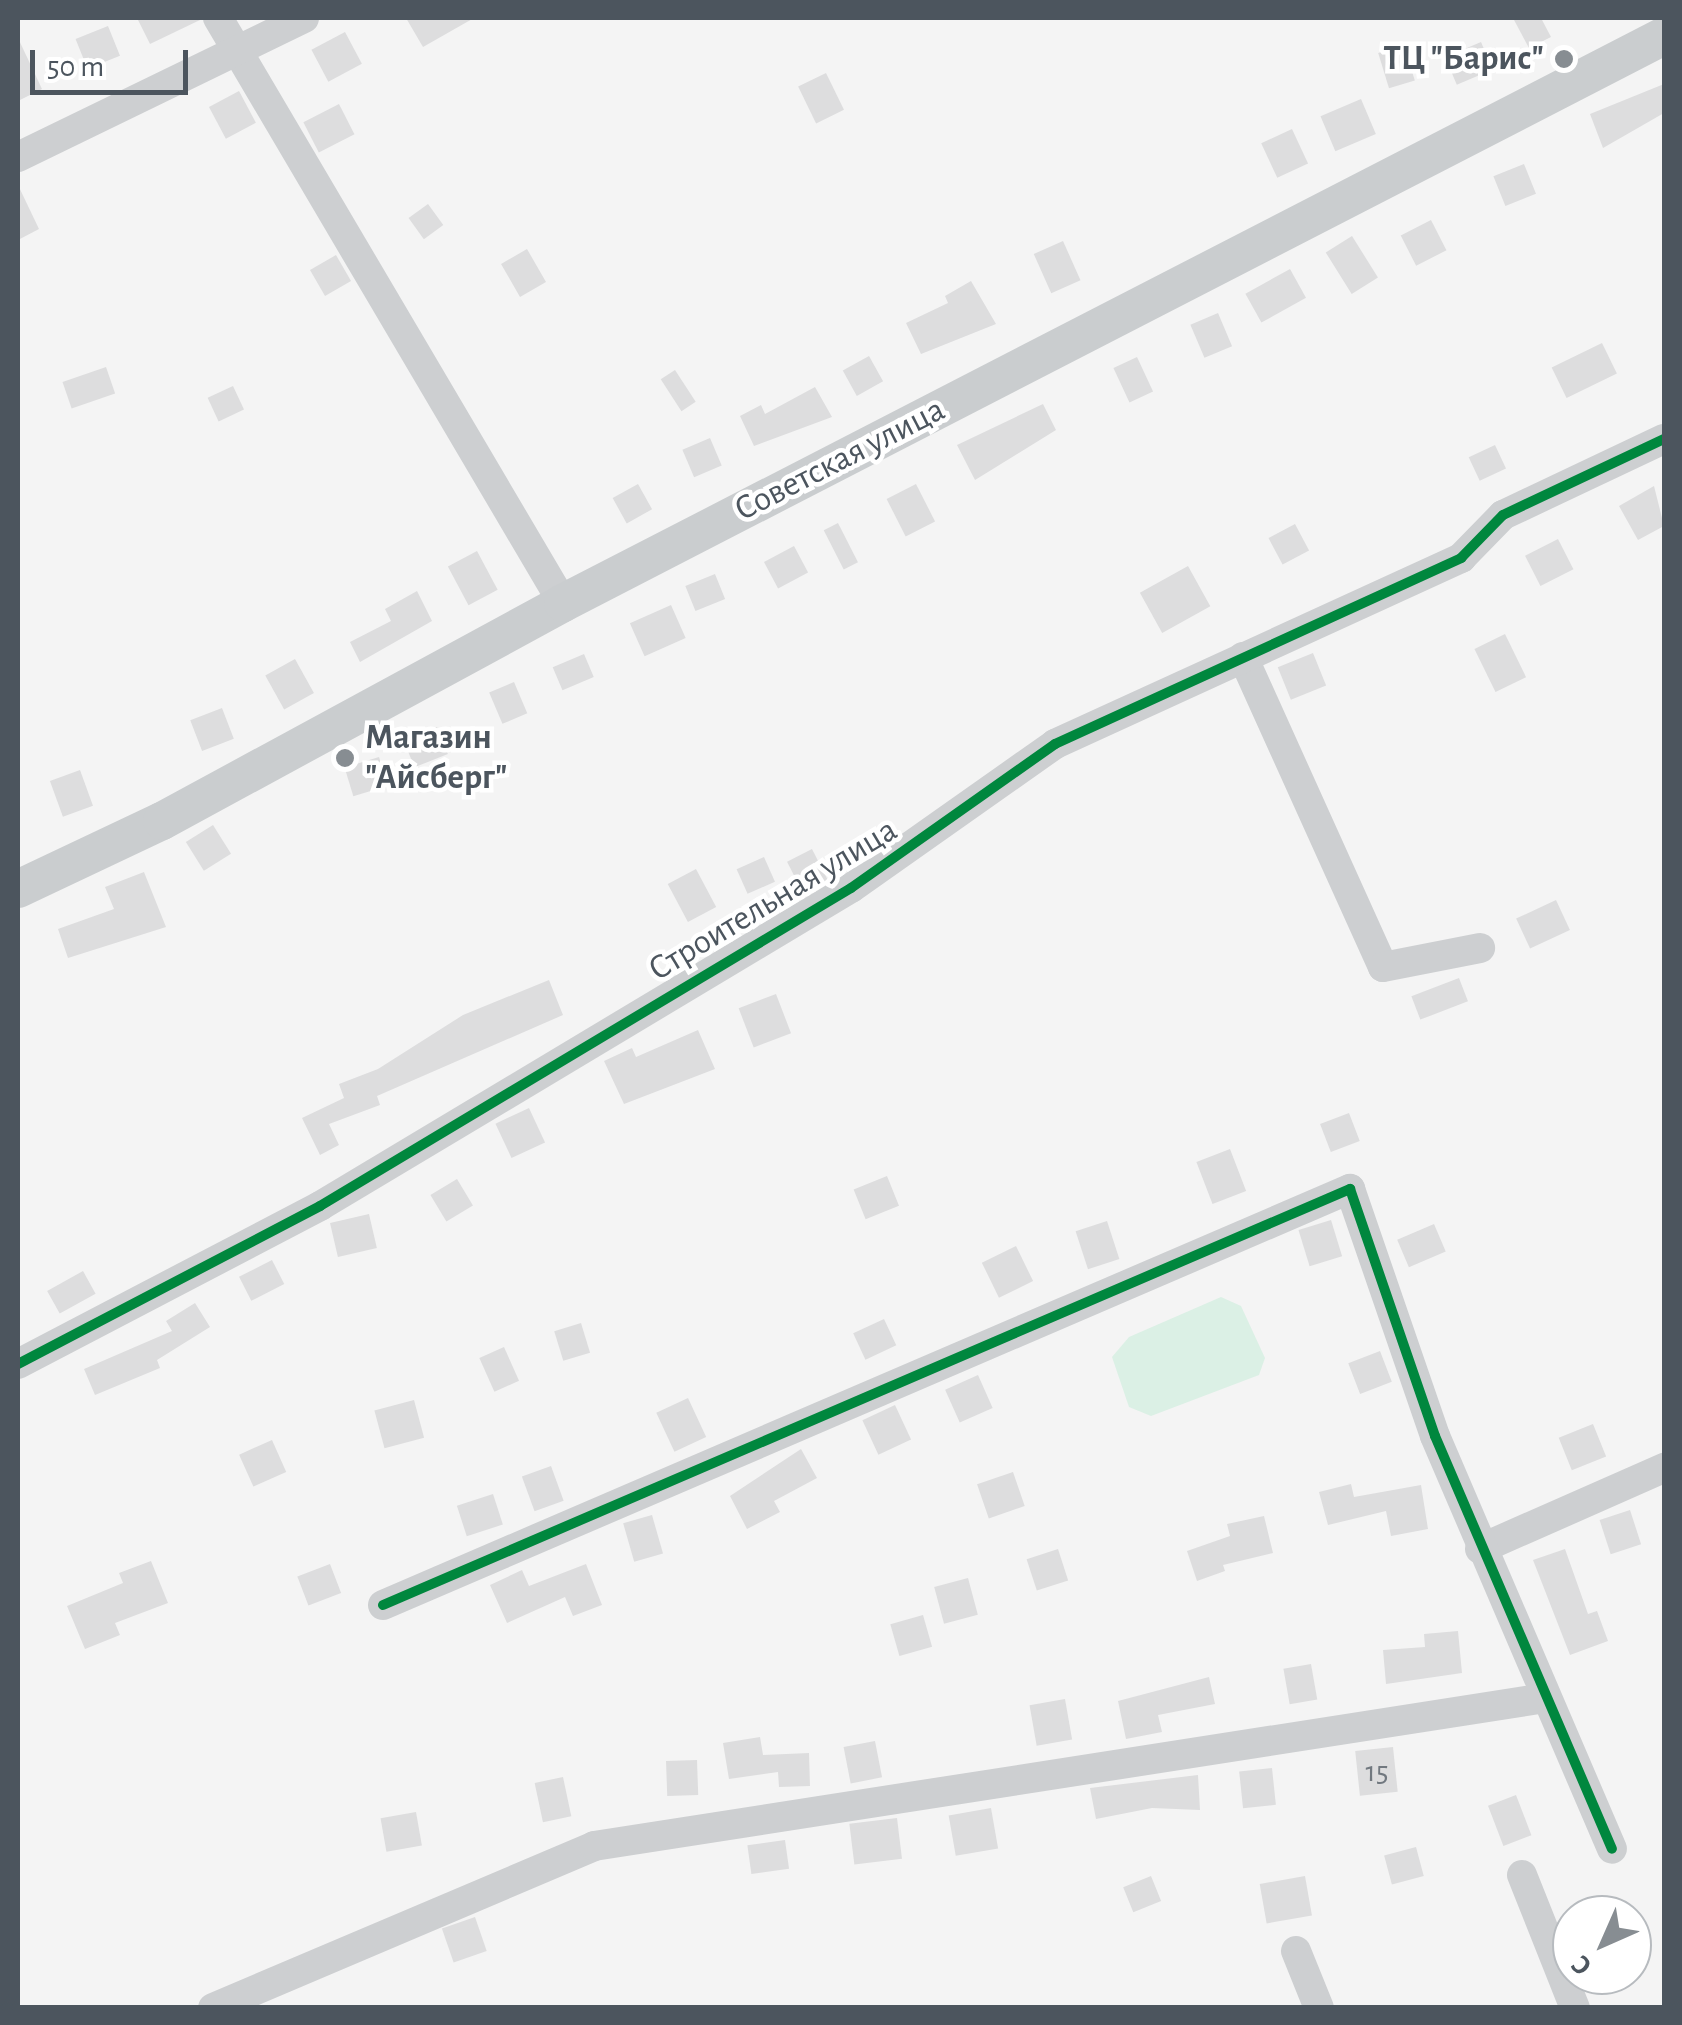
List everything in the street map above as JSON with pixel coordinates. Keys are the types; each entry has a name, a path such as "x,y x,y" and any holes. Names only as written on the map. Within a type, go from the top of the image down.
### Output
{"main road":[{"name":"Советская улица","path":"18,889 162,822 563,603 1664,36"}],"street":[{"path":"218,18 563,603"},
{"path":"18,156 304,18"},
{"name":"Строительная улица","path":"18,1364 320,1206 851,888 1055,744 1462,558 1502,515 1664,439"},
{"path":"1243,657 1383,966 1480,948"},
{"path":"383,1605 1350,1189 1480,1549 1612,1849"},
{"path":"1480,1549 1664,1468"},
{"path":"213,2008 594,1846 1546,1698"},
{"path":"1522,1875 1575,2008"},
{"path":"1296,1951 1320,2008"}],"green space":[{"path":"1221,1297 1241,1306 1265,1358 1259,1375 1151,1416 1129,1407 1112,1357 1129,1337"}],"building":[{"path":"137,18 199,18 200,20 150,44"},
{"path":"406,18 474,18 423,47"},
{"path":"1513,18 1541,18 1551,37 1529,48"},
{"path":"108,26 120,56 88,69 76,39"},
{"path":"345,32 362,64 328,82 311,50"},
{"path":"18,38 42,89 18,101"},
{"path":"1481,42 1493,70 1457,85 1445,57"},
{"path":"1404,45 1415,80 1389,88 1378,53"},
{"path":"826,73 844,110 816,123 798,87"},
{"path":"1664,84 1664,113 1603,148 1590,114"},
{"path":"239,91 256,123 226,139 209,107"},
{"path":"1361,99 1376,134 1335,151 1320,116"},
{"path":"339,104 354,134 319,152 303,122"},
{"path":"1292,129 1308,163 1277,178 1261,143"},
{"path":"1524,164 1536,194 1505,206 1493,176"},
{"path":"18,185 39,229 18,240"},
{"path":"428,204 443,225 424,239 409,218"},
{"path":"1431,220 1446,250 1416,266 1401,235"},
{"path":"1352,236 1378,278 1352,294 1326,252"},
{"path":"1063,241 1080,280 1051,293 1034,254"},
{"path":"527,249 546,282 520,297 501,264"},
{"path":"336,255 351,281 325,296 310,270"},
{"path":"1290,269 1306,298 1261,323 1245,294"},
{"path":"971,281 996,324 921,354 906,323 948,303 945,296"},
{"path":"1218,313 1232,346 1204,358 1190,325"},
{"path":"1602,343 1617,374 1567,398 1552,368"},
{"path":"869,356 883,381 857,396 843,371"},
{"path":"1137,357 1153,391 1129,402 1113,368"},
{"path":"106,367 115,393 72,408 63,382"},
{"path":"675,370 696,402 681,411 661,379"},
{"path":"233,386 244,410 219,421 208,398"},
{"path":"815,387 832,417 754,446 740,416 761,405 765,414"},
{"path":"1043,404 1056,430 975,480 957,445"},
{"path":"710,438 722,466 694,477 682,450"},
{"path":"1495,445 1506,469 1480,481 1469,457"},
{"path":"638,484 652,509 627,523 613,498"},
{"path":"916,484 935,521 906,536 887,499"},
{"path":"1654,486 1664,526 1638,540 1619,506"},
{"path":"838,523 858,562 844,569 824,530"},
{"path":"1295,524 1309,550 1283,565 1269,538"},
{"path":"1558,539 1573,569 1540,586 1525,556"},
{"path":"794,546 808,572 778,588 764,562"},
{"path":"477,551 498,590 469,605 448,566"},
{"path":"1188,566 1210,606 1162,633 1140,593"},
{"path":"715,574 725,599 695,611 685,586"},
{"path":"417,591 432,621 360,662 350,642 391,621 385,609"},
{"path":"671,605 686,638 645,656 630,623"},
{"path":"1505,634 1526,677 1495,692 1474,649"},
{"path":"1313,653 1326,685 1291,700 1278,667"},
{"path":"584,654 594,677 562,690 553,667"},
{"path":"295,659 314,693 284,710 265,675"},
{"path":"514,682 527,713 502,724 489,693"},
{"path":"222,708 234,739 202,751 190,720"},
{"path":"437,727 448,754 414,767 404,740"},
{"path":"379,757 388,786 353,796 345,768"},
{"path":"80,770 93,806 63,817 50,781"},
{"path":"213,825 231,854 204,871 186,842"},
{"path":"812,849 828,880 803,893 787,862"},
{"path":"764,857 775,882 748,894 737,869"},
{"path":"696,869 716,907 688,922 668,884"},
{"path":"144,872 166,927 68,958 58,929 114,909 105,887"},
{"path":"1556,900 1570,930 1530,949 1516,919"},
{"path":"1459,978 1468,1001 1420,1020 1411,996"},
{"path":"549,980 563,1015 377,1096 380,1105 329,1124 339,1145 320,1155 302,1118 344,1098 339,1084 378,1069 463,1015"},
{"path":"776,994 791,1033 754,1048 739,1008"},
{"path":"698,1030 715,1069 624,1104 604,1061 632,1048 636,1057"},
{"path":"529,1108 545,1142 512,1158 495,1124"},
{"path":"1349,1113 1360,1141 1331,1152 1320,1124"},
{"path":"1230,1149 1246,1191 1213,1204 1196,1162"},
{"path":"887,1176 899,1206 866,1219 854,1189"},
{"path":"457,1179 473,1206 446,1222 430,1195"},
{"path":"369,1214 377,1248 338,1257 330,1223"},
{"path":"1331,1220 1342,1256 1310,1266 1298,1230"},
{"path":"1107,1221 1119,1259 1088,1269 1076,1231"},
{"path":"1434,1224 1446,1252 1409,1267 1397,1240"},
{"path":"1016,1246 1033,1281 999,1298 982,1263"},
{"path":"272,1260 284,1284 251,1301 239,1277"},
{"path":"83,1271 96,1294 60,1314 47,1291"},
{"path":"195,1303 210,1327 157,1360 160,1368 95,1395 84,1369 172,1331 166,1321"},
{"path":"884,1319 896,1345 865,1360 853,1333"},
{"path":"581,1323 590,1353 563,1361 554,1331"},
{"path":"504,1347 519,1381 494,1392 479,1358"},
{"path":"1380,1351 1392,1382 1360,1394 1348,1363"},
{"path":"978,1375 993,1408 960,1423 945,1390"},
{"path":"688,1398 706,1437 674,1452 656,1413"},
{"path":"414,1400 424,1438 384,1448 374,1411"},
{"path":"895,1405 911,1439 878,1455 862,1420"},
{"path":"1593,1424 1606,1456 1572,1470 1559,1438"},
{"path":"272,1440 286,1472 253,1487 239,1455"},
{"path":"801,1449 817,1478 774,1501 780,1512 747,1529 730,1496"},
{"path":"551,1466 564,1501 535,1511 522,1477"},
{"path":"1013,1472 1025,1506 989,1518 977,1484"},
{"path":"1351,1484 1354,1497 1421,1485 1428,1529 1391,1536 1386,1511 1328,1525 1319,1492"},
{"path":"493,1494 503,1524 467,1536 457,1506"},
{"path":"1630,1510 1641,1544 1611,1554 1600,1520"},
{"path":"652,1515 663,1553 634,1562 623,1523"},
{"path":"1264,1516 1273,1553 1223,1565 1225,1571 1197,1581 1187,1551 1230,1536 1227,1524"},
{"path":"1058,1549 1068,1580 1037,1591 1027,1559"},
{"path":"1565,1549 1588,1614 1597,1611 1608,1641 1570,1655 1533,1560"},
{"path":"151,1561 168,1603 115,1623 120,1635 85,1649 67,1606 123,1583 119,1573"},
{"path":"330,1564 341,1593 308,1605 297,1577"},
{"path":"586,1564 602,1605 573,1616 565,1597 507,1623 490,1585 522,1570 529,1586"},
{"path":"968,1578 978,1615 944,1624 934,1587"},
{"path":"923,1615 932,1647 899,1656 890,1624"},
{"path":"1458,1631 1462,1673 1386,1684 1383,1650 1425,1647 1424,1634"},
{"path":"1311,1664 1317,1699 1290,1704 1283,1669"},
{"path":"1209,1677 1215,1704 1158,1715 1162,1732 1126,1739 1118,1701"},
{"path":"1065,1699 1072,1739 1037,1746 1030,1705"},
{"path":"760,1737 763,1755 809,1753 810,1786 779,1787 778,1772 729,1779 723,1743"},
{"path":"875,1741 882,1777 851,1783 844,1747"},
{"path":"1393,1747 1398,1792 1360,1796 1355,1751"},
{"path":"697,1760 698,1795 667,1796 666,1761"},
{"path":"1272,1768 1276,1805 1243,1808 1239,1771"},
{"path":"1198,1775 1200,1810 1152,1808 1096,1819 1090,1788"},
{"path":"563,1777 571,1816 543,1822 535,1783"},
{"path":"1516,1795 1531,1835 1503,1846 1488,1806"},
{"path":"991,1808 998,1848 956,1856 949,1815"},
{"path":"416,1812 422,1845 386,1852 381,1818"},
{"path":"897,1818 902,1859 854,1865 849,1824"},
{"path":"785,1840 789,1869 751,1874 747,1845"},
{"path":"1416,1847 1424,1876 1392,1885 1384,1856"},
{"path":"1151,1876 1161,1901 1133,1912 1123,1887"},
{"path":"1305,1876 1312,1915 1267,1923 1260,1884"},
{"path":"475,1917 487,1951 454,1962 442,1928"}],"cycle path":[{"path":"18,1364 320,1206 851,888 1055,744 1461,558 1503,515 1664,439"},
{"path":"383,1605 1350,1189 1435,1436 1612,1849"}],"place":[{"name":"ТЦ \"Барис\"","path":"1564,59"},
{"name":"Магазин \"Айсберг\"","path":"345,758"}]}
